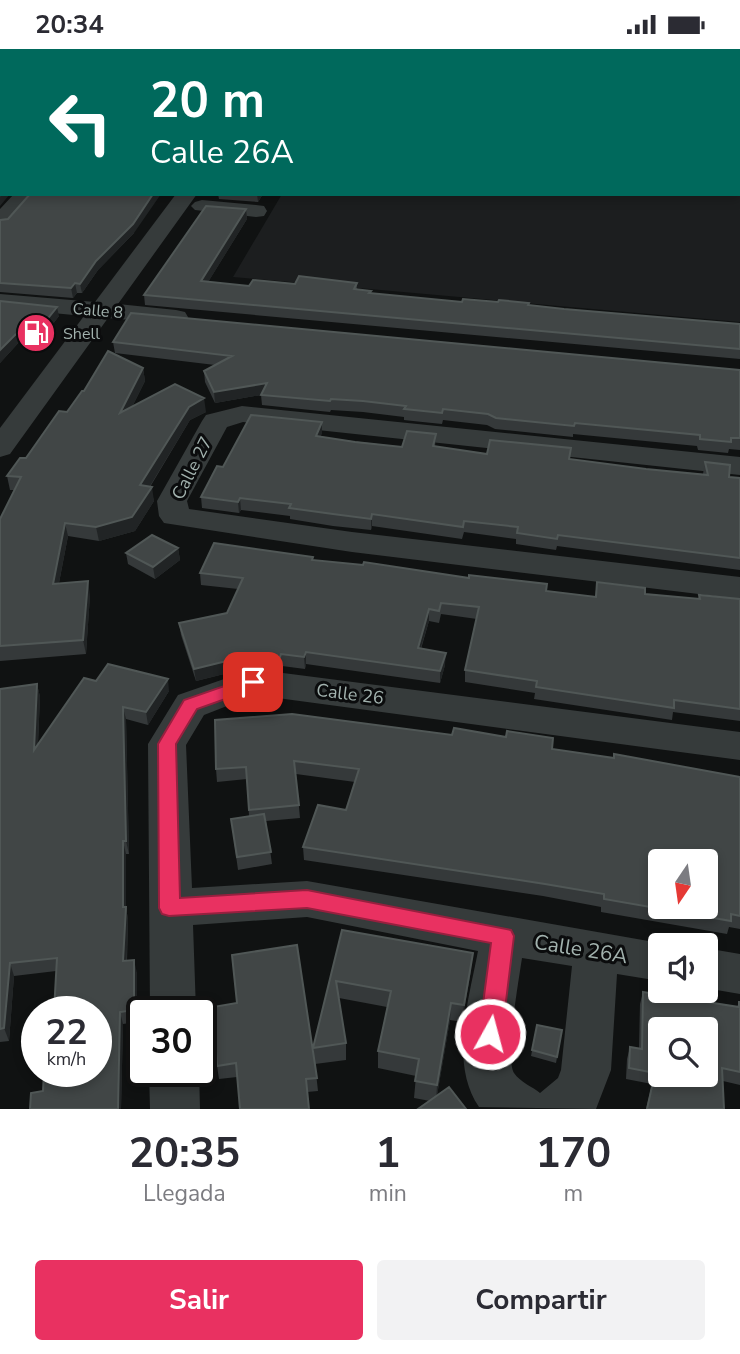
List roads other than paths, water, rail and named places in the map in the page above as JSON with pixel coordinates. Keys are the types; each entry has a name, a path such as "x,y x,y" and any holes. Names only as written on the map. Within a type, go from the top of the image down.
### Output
{"street":[{"path":"0,221 24,196"},
{"path":"0,448 183,199 256,211"},
{"name":"Calle 8","path":"0,301 197,319"},
{"name":"Calle 27","path":"740,466 242,414 216,421 172,501 175,516 188,518 352,542 740,588"},
{"name":"Calle 26","path":"172,996 167,744 191,705 253,682 740,746"},
{"name":"Calle 26A","path":"169,908 307,899 503,936 648,959"},
{"path":"503,936 487,1058 491,1081 508,1101 522,1109"},
{"path":"559,1109 577,1094 586,1070 596,951"},
{"path":"718,970 740,974"},
{"path":"174,1087 175,1109"}],"place":[{"name":"Shell","path":"36,333"}]}
